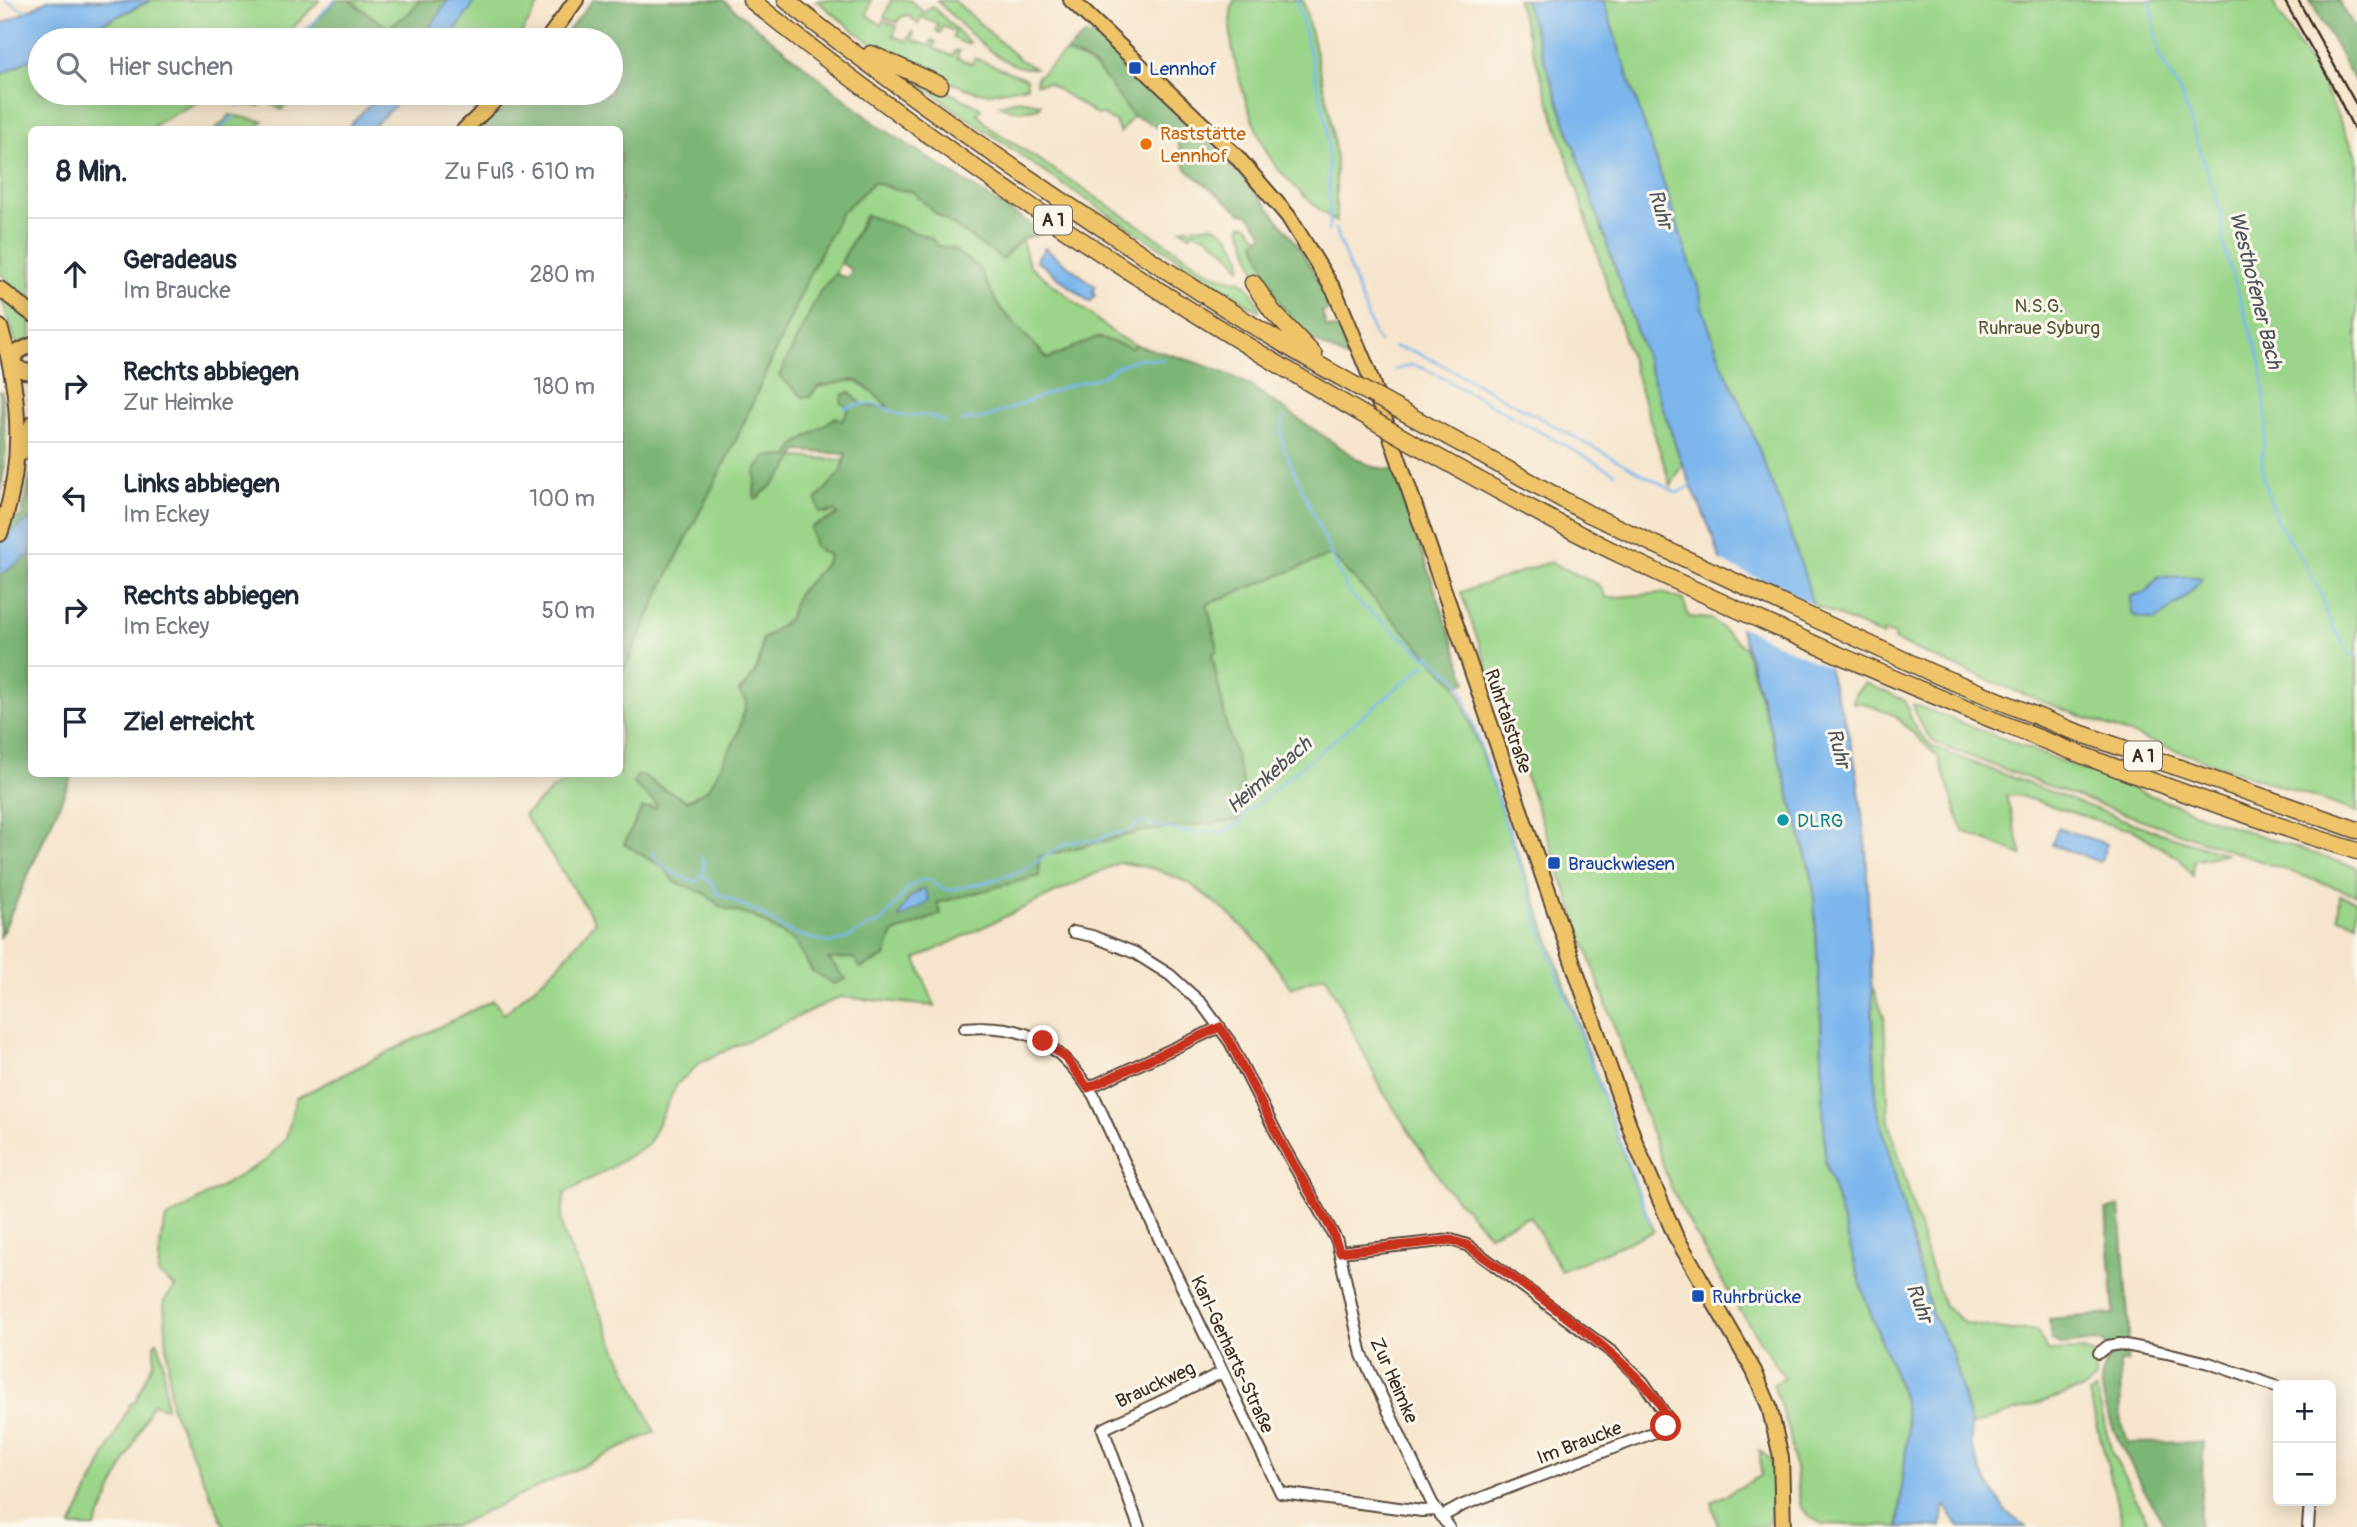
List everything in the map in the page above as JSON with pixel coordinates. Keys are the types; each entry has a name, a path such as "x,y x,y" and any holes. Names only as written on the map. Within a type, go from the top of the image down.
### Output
{"highway":[{"name":"A 1","path":"751,0 856,83 978,171 1170,299 1407,440 1620,555 1940,700 2061,749 2291,831 2357,851"},
{"name":"A 1","path":"786,0 984,148 1179,278 1331,372 1588,514 1933,673 2068,729 2357,830"},
{"path":"806,16 882,61 940,85"},
{"path":"1253,283 1272,311 1331,372"}],"main road":[{"path":"556,28 576,0"},
{"name":"Ruhrtalstraße","path":"1071,0 1254,175 1303,237 1335,292 1368,371 1636,1142 1669,1224 1754,1371 1769,1406 1781,1457 1783,1527"},
{"path":"468,126 490,105"},
{"path":"0,289 28,311"},
{"path":"0,327 10,363 18,424 17,468"},
{"path":"10,363 19,351 28,347"},
{"path":"10,363 28,372"},
{"path":"0,533 28,436"}],"street":[{"name":"Zur Heimke","path":"1073,932 1092,936 1151,962 1191,992 1230,1042 1283,1146 1331,1229 1340,1252 1362,1354 1439,1513 1449,1527"},
{"path":"1088,1088 1220,1027"},
{"name":"Karl-Gerharts-Straße","path":"965,1028 1009,1028 1043,1041 1065,1057 1088,1088 1281,1493 1439,1513"},
{"name":"Im Braucke","path":"1340,1252 1451,1240 1467,1245 1613,1353 1643,1382 1667,1418 1663,1429 1439,1513"},
{"path":"2099,1353 2108,1346 2120,1344 2160,1351 2209,1363 2273,1385"},
{"name":"Brauckweg","path":"1139,1527 1103,1429 1223,1372"},
{"path":"2308,1527 2310,1506"}],"green space":[{"path":"152,0 320,0 293,28 92,28"},
{"path":"336,0 349,0 388,28 309,28"},
{"path":"350,0 420,0 409,13 388,28"},
{"path":"420,0 448,0 429,28 388,28 409,13"},
{"path":"476,0 541,0 525,28 457,28"},
{"path":"593,0 723,0 876,124 1044,233 1022,239 1002,259 934,212 912,191 896,190 874,182 841,213 809,275 736,440 623,672 623,126 482,126 508,105 623,105 623,28 571,28"},
{"path":"816,0 871,0 867,15 881,25 883,21 897,26 893,36 907,41 912,32 912,40 930,46 932,40 936,42 933,48 952,56 956,50 959,51 957,58 972,64 975,58 1027,79 1027,86 991,93 977,92 905,66"},
{"path":"891,0 910,0 924,13 932,6 970,43 953,38 955,32 943,26 940,33 936,31 938,24 921,17 918,24 908,15 902,16 897,22 884,18"},
{"path":"954,0 1020,60 1035,68 1022,67 995,54 937,1"},
{"path":"1234,0 1303,0 1330,113 1336,159 1336,222 1289,181 1268,154 1261,139 1246,100 1234,55 1231,15"},
{"path":"1517,0 1524,0 1682,464 1671,486"},
{"name":"N.S.G. Ruhraue Syburg","path":"1584,0 2271,0 2322,84 2357,156 2357,812 2065,710 1894,640 1896,635 1884,632 1883,636 1812,604"},
{"path":"2310,0 2338,0 2357,31 2357,85"},
{"path":"1085,35 1097,38 1177,112 1229,163 1276,217 1298,246 1314,274 1329,303 1330,310 1322,312 1326,327 1338,329 1350,360 1305,336 1276,296 1255,242 1264,234 1249,215 1240,212 1186,169 1177,140 1133,116 1098,69 1083,58 1065,53"},
{"path":"1065,53 1088,63 1105,77 1133,116 1120,133 1115,121 1102,114 1097,115 1048,83 1036,84 1037,77"},
{"path":"28,60 28,105 192,105 155,126 28,126 28,300 12,287 0,272 0,75"},
{"path":"919,84 950,93 979,107 981,110 977,113 989,127 1211,273 1236,281 1239,279 1249,288 1260,308 1259,311 1053,178"},
{"path":"1018,100 1041,104 1039,108 1018,111 999,105"},
{"path":"274,105 287,105 281,110"},
{"path":"230,115 263,121 258,126 219,126"},
{"path":"874,182 896,190 912,191 934,212 1022,239 1029,265 1117,336 1136,345 1132,348 1097,337 1048,359 999,307 953,249 938,246 864,217 835,274 820,291 810,397 818,387 850,381 869,388 889,406 866,406 850,392 850,408 841,421 837,417 794,446 790,456 756,470 756,499 795,457 846,460 840,473 817,500 826,514 835,511 838,515 832,520 819,551 829,554 826,563 797,595 789,619 762,640 756,668 750,680 739,691 747,702 737,736 709,789 687,801 643,775 651,799 657,805 655,808 650,807 624,844 664,868 675,882 704,893 721,907 754,917 795,942 812,971 827,959 855,958 861,968 885,957 892,934 941,914 937,903 1039,876 1039,857 1144,831 1239,820 1226,722 1212,655 1217,651 1217,645 1206,605 1331,554 1456,685 1543,922 1631,1176 1654,1231 1561,1271 1530,1216 1489,1234 1446,1188 1382,1090 1325,975 1291,988 1260,944 1227,912 1189,883 1155,869 1120,862 916,959 935,1006 840,997 701,1062 677,1084 648,1144 565,1193 561,1220 564,1235 655,1432 453,1527 225,1527 171,1407 164,1301 175,1287 158,1274 161,1238 166,1219 266,1160 286,1138 296,1098 493,1000 504,1014 559,965 595,921 524,815 554,788 573,777 623,777 623,672 736,440 809,275 841,213"},
{"path":"866,215 931,238 938,246 953,249 979,268 999,307 1048,359 1097,337 1194,362 1249,385 1359,460 1373,467 1394,470 1467,682 1456,685 1331,555 1207,604 1217,645 1217,651 1212,655 1243,784 1238,793 1239,820 1144,831 1039,857 1039,876 937,903 941,914 892,934 885,957 860,968 854,958 828,959 846,979 834,984 812,971 795,942 754,917 721,907 704,893 675,882 664,868 624,844 642,808 655,808 657,805 633,783 637,776 643,775 687,801 709,788 737,736 747,702 739,692 757,669 762,640 789,619 797,595 826,563 829,555 814,546 811,527 838,515 835,511 820,513 816,500 840,473 846,454 797,451 786,471 756,499 756,470 766,456 790,456 794,446 836,417 842,421 849,409 841,402 843,395 850,392 866,406 888,406 860,382 853,380 818,387 810,397 803,397 779,376 820,291 835,274 847,278 852,270 841,263"},
{"path":"1242,224 1249,226 1259,238 1255,242 1305,336 1271,299 1257,275 1240,228"},
{"path":"1211,225 1223,231 1234,242 1240,256 1240,268 1213,240 1193,232 1190,235 1181,229"},
{"path":"4,298 28,316 28,341 16,343 2,300"},
{"path":"0,391 6,451 0,499"},
{"path":"28,487 28,777 72,777 0,938 0,515 21,518"},
{"path":"1550,562 1599,585 1607,598 1663,593 1683,600 1689,617 1711,619 1745,648 1813,881 1825,1160 1866,1301 1903,1396 1908,1430 1898,1527 1823,1524 1811,1518 1801,1507 1789,1430 1773,1384 1785,1378 1724,1284 1670,1185 1461,592"},
{"path":"1865,683 1904,700 1916,730 1934,748 2154,831 2226,854 2194,861 2193,876 2180,859 2130,828 2121,828 2020,796 2006,796 2022,855 1963,831 1938,757 1894,715 1863,703 1853,703 1855,694"},
{"path":"1913,704 2217,821 2357,868 2357,895 2086,800 1937,744 1922,726"},
{"path":"2340,895 2357,901 2357,923 2338,917"},
{"path":"1872,987 1884,1016 1889,1121 1927,1256 1944,1305 1965,1323 2004,1330 2036,1330 2048,1351 2084,1350 2095,1355 2095,1380 2087,1387 1971,1426 1951,1349 1931,1312 1876,1104"},
{"path":"2120,1206 2129,1330 2127,1362 2120,1362 2121,1420 2128,1443 2204,1442 2199,1527 2166,1527 2125,1454 2115,1433 2103,1394 2101,1376 2111,1356 2105,1343 2062,1345 2051,1339 2049,1319 2114,1314 2106,1210"},
{"path":"157,1341 163,1365 166,1408 152,1404 95,1527 71,1527 130,1404 135,1402 154,1361 154,1345"},
{"path":"2096,1390 2112,1453 2151,1527 2121,1527 2122,1521 2089,1394"},
{"path":"1760,1451 1771,1460 1775,1498 1771,1517 1766,1524 1759,1527 1718,1527 1712,1502 1761,1476"}],"water":[{"path":"48,0 152,0 92,28 28,28 28,60 0,75 0,25"},
{"path":"448,0 476,0 457,28 430,28"},
{"name":"Ruhr","path":"1524,0 1603,0 1722,364 1744,411 1806,579 1857,773 1866,849 1876,1104 1931,1312 1951,1349 1971,1426 1971,1444 1981,1472 2006,1512 2026,1527 1959,1527 1946,1506 1943,1508 1941,1527 1898,1527 1908,1430 1903,1396 1866,1301 1825,1160 1813,881 1713,536 1682,464"},
{"path":"369,105 395,105 373,126 349,126"},
{"path":"1045,248 1096,287 1090,302 1036,260"},
{"path":"28,521 28,556 0,575 0,540"},
{"path":"2158,576 2202,578 2174,607 2155,621 2132,615 2131,596 2147,592"},
{"path":"2058,828 2107,844 2100,862 2052,845"},
{"path":"924,888 929,899 927,903 900,918 909,898"}],"pier":[{"path":"1716,559 1816,606 1832,669 1735,624"}],"waterway":[{"path":"6,0 27,12"},
{"path":"308,28 334,0"},
{"name":"Heimkebach","path":"1297,0 1327,124 1328,231"},
{"name":"Westhofener Bach","path":"2151,0 2159,56 2181,93 2222,217 2225,253 2261,363 2267,426 2262,454 2263,479 2277,521 2323,597 2325,611 2348,653 2357,656"},
{"path":"223,126 234,116"},
{"path":"1335,229 1379,342"},
{"path":"1394,347 1413,351 1437,362 1677,493 1692,485"},
{"path":"962,421 988,417 1067,386 1101,377 1116,367 1139,358 1164,360"},
{"path":"1395,370 1412,365 1426,369 1615,473"},
{"path":"844,408 864,404 877,405 901,415 928,416 945,422"},
{"name":"Heimkebach","path":"1284,417 1281,435 1284,448 1347,590 1360,604 1427,657"},
{"path":"1428,655 1458,680 1543,935 1650,1223"},
{"name":"Heimkebach","path":"703,875 714,885 717,893 761,914 782,928 801,936 832,943 878,924 907,891 920,881 929,879 948,890 979,884 1020,872 1065,844 1099,841 1103,836 1125,832 1141,822 1182,832 1223,831 1240,824 1243,815 1426,664"},
{"path":"652,852 670,871 695,882 703,875 704,864 701,857"}],"railway":[{"path":"2284,0 2357,135"},
{"path":"2298,0 2357,106"}],"place":[{"name":"Lennhof","path":"1135,68"},
{"name":"Raststätte Lennhof","path":"1146,144"},
{"name":"DLRG","path":"1783,820"},
{"name":"Brauckwiesen","path":"1554,863"},
{"name":"Ruhrbrücke","path":"1698,1296"}],"route":[{"path":"1043,1041 1065,1057 1088,1088 1220,1027 1331,1229 1340,1252 1451,1240 1467,1245 1613,1353 1658,1401 1667,1418 1666,1426"}]}
